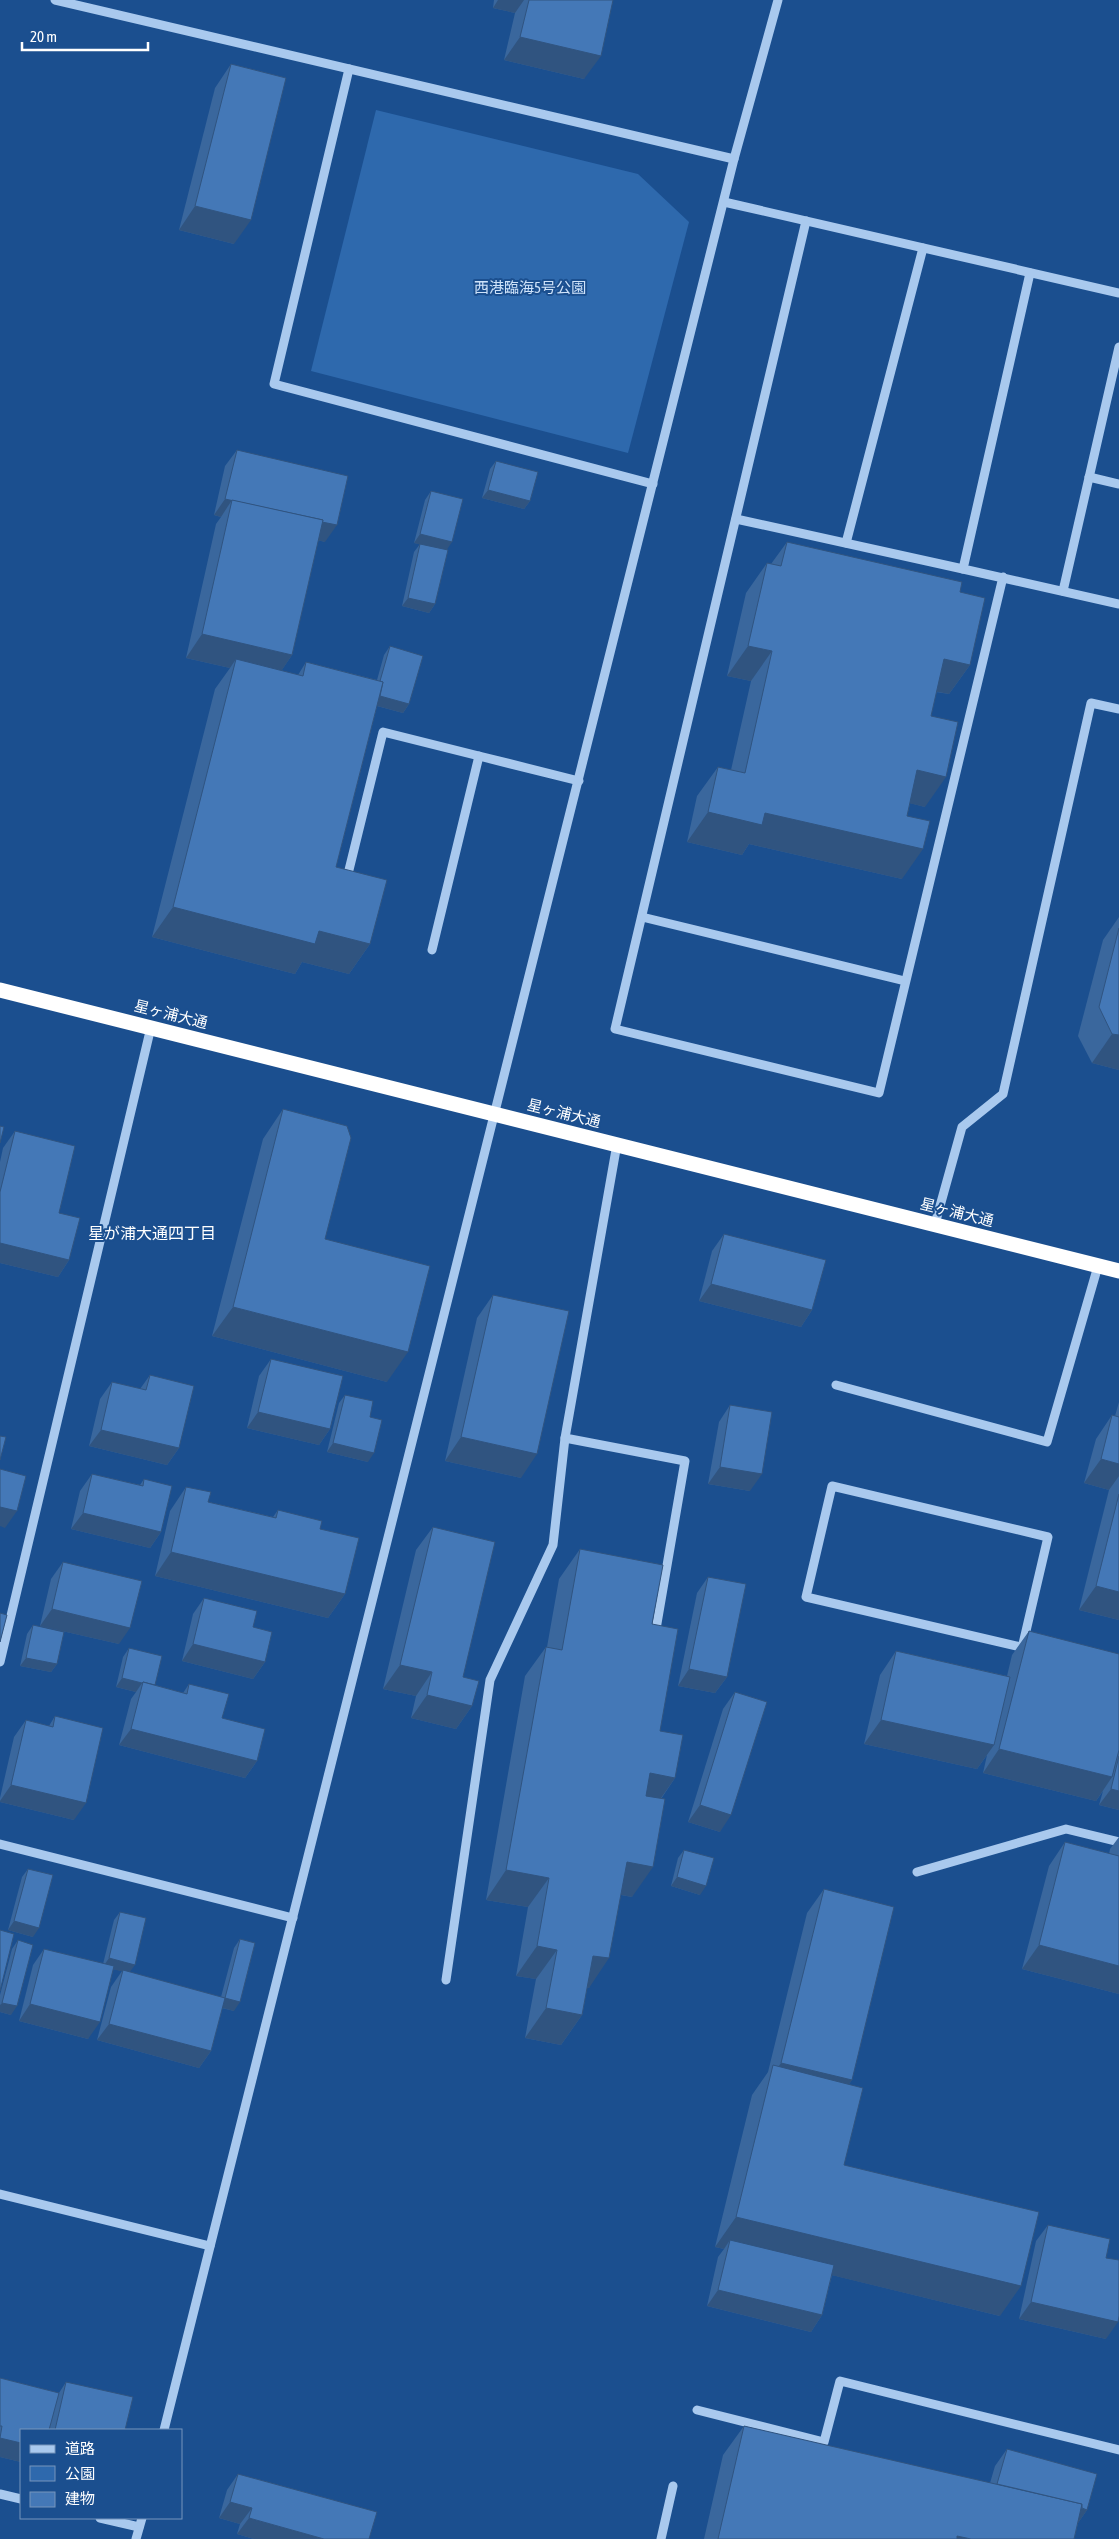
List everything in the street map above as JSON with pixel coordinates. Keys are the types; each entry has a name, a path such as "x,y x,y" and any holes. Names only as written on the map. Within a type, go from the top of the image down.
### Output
{"highway":[{"name":"星ヶ浦大通","path":"0,990 1119,1271"}],"street":[{"path":"55,0 734,159"},
{"path":"164,2429 734,159 778,0"},
{"path":"349,69 274,384 653,484"},
{"path":"724,202 1119,294"},
{"path":"806,221 615,1029 879,1093 1003,577"},
{"path":"846,543 923,248"},
{"path":"963,569 1030,273"},
{"path":"1063,591 1119,346"},
{"path":"1089,478 1119,484"},
{"path":"736,519 1119,604"},
{"path":"935,1224 962,1127 1004,1094 1091,703 1119,710"},
{"path":"347,878 382,732 579,781"},
{"path":"432,950 479,756"},
{"path":"642,917 905,981"},
{"path":"0,1662 151,1028"},
{"path":"446,1980 490,1680 553,1546 565,1438 618,1144"},
{"path":"836,1385 1047,1442 1098,1266"},
{"path":"565,1438 685,1460 654,1636"},
{"path":"1022,1648 1048,1537 832,1486 806,1597 1022,1648 1042,1652"},
{"path":"917,1872 1066,1829 1119,1842"},
{"path":"0,1844 293,1918"},
{"path":"0,2194 210,2246"},
{"path":"697,2410 824,2442 840,2381 1119,2450"},
{"path":"661,2539 673,2486"},
{"path":"0,2494 20,2499"},
{"path":"104,2519 140,2527"},
{"path":"136,2539 142,2519"}],"green space":[{"name":"西港臨海5号公園","path":"376,110 638,174 689,222 628,453 311,371"}],"building":[{"path":"529,0 613,0 601,56 520,37"},
{"path":"231,64 286,78 251,220 195,206"},
{"path":"237,450 348,476 337,525 322,522 323,520 225,499"},
{"path":"496,461 538,472 530,501 488,490"},
{"path":"431,491 463,499 452,542 420,534"},
{"path":"232,500 323,520 292,655 202,634"},
{"path":"787,542 962,582 960,592 985,598 970,665 944,659 931,716 958,722 946,777 917,770 907,816 930,821 923,849 765,813 762,825 708,812 718,767 745,773 772,651 748,646 767,563 781,566"},
{"path":"420,544 448,550 435,604 408,598"},
{"path":"390,646 423,656 409,704 380,696 383,682 380,681"},
{"path":"236,659 303,676 306,662 383,682 336,867 387,880 370,944 319,931 315,944 173,907"},
{"path":"1119,928 1119,1035 1112,1034 1099,1007"},
{"path":"283,1109 347,1126 351,1138 325,1239 430,1266 408,1352 233,1307"},
{"path":"0,1126 4,1127 0,1143"},
{"path":"15,1131 75,1146 59,1213 80,1218 69,1260 0,1243 0,1192"},
{"path":"724,1234 826,1260 812,1310 711,1284"},
{"path":"493,1295 569,1311 537,1454 461,1437"},
{"path":"271,1359 343,1376 330,1429 258,1412"},
{"path":"150,1375 194,1386 179,1448 101,1430 112,1382 146,1390"},
{"path":"345,1395 373,1401 370,1417 382,1420 374,1453 333,1443"},
{"path":"730,1405 772,1412 762,1474 720,1467"},
{"path":"1112,1415 1119,1417 1119,1464 1101,1459"},
{"path":"0,1436 6,1437 0,1460"},
{"path":"0,1469 26,1476 17,1511 0,1507"},
{"path":"92,1474 143,1486 144,1479 172,1486 161,1532 83,1513"},
{"path":"186,1487 211,1492 208,1502 276,1518 278,1510 322,1521 320,1529 359,1538 345,1594 171,1552"},
{"path":"1119,1494 1119,1592 1096,1586"},
{"path":"433,1527 495,1542 463,1677 479,1681 472,1706 427,1695 432,1672 400,1665"},
{"path":"580,1549 663,1565 652,1624 678,1629 660,1731 683,1735 675,1778 650,1773 646,1796 665,1799 653,1867 627,1862 609,1958 593,1956 582,2015 546,2008 557,1950 537,1946 549,1878 506,1870 546,1647 562,1650"},
{"path":"63,1562 142,1581 130,1628 52,1609"},
{"path":"708,1577 746,1584 727,1677 689,1669"},
{"path":"204,1598 257,1611 253,1627 272,1632 265,1662 193,1644"},
{"path":"0,1613 7,1615 0,1642"},
{"path":"33,1625 64,1632 57,1664 26,1658"},
{"path":"1029,1631 1119,1654 1119,1750 1112,1777 999,1749"},
{"path":"129,1648 162,1656 155,1685 122,1678"},
{"path":"896,1651 1010,1677 994,1745 881,1720"},
{"path":"143,1682 187,1694 189,1684 229,1694 222,1718 265,1729 257,1761 131,1729"},
{"path":"735,1692 767,1702 731,1815 700,1805"},
{"path":"55,1716 103,1728 86,1803 11,1785 26,1720 53,1727"},
{"path":"1119,1756 1119,1791 1111,1789"},
{"path":"1065,1842 1119,1856 1119,1966 1039,1945"},
{"path":"684,1850 714,1858 706,1886 677,1877"},
{"path":"28,1869 53,1875 39,1928 14,1921"},
{"path":"824,1889 894,1907 852,2080 781,2063"},
{"path":"120,1912 146,1918 135,1965 109,1958"},
{"path":"0,1930 14,1934 0,1991"},
{"path":"240,1939 255,1943 240,2002 225,1998"},
{"path":"18,1940 33,1945 17,2006 2,2003"},
{"path":"44,1949 114,1966 100,2022 30,2004"},
{"path":"123,1970 225,1998 211,2051 109,2024"},
{"path":"773,2065 863,2088 844,2165 1039,2212 1021,2286 736,2217"},
{"path":"1048,2225 1110,2239 1106,2258 1119,2260 1118,2322 1031,2302"},
{"path":"730,2240 834,2265 822,2315 718,2290"},
{"path":"0,2378 59,2393 49,2429 20,2429 20,2443 0,2438 2,2426 0,2426"},
{"path":"66,2382 133,2397 125,2429 55,2429"},
{"path":"744,2426 1082,2504 1074,2539 971,2539 957,2536 957,2539 718,2539"},
{"path":"1007,2449 1097,2474 1087,2510 1082,2508 1082,2504 997,2484"},
{"path":"238,2474 377,2512 369,2539 324,2539 249,2518 252,2508 230,2502"}],"district":[{"name":"星が浦大通四丁目","path":"152,1233"}]}
